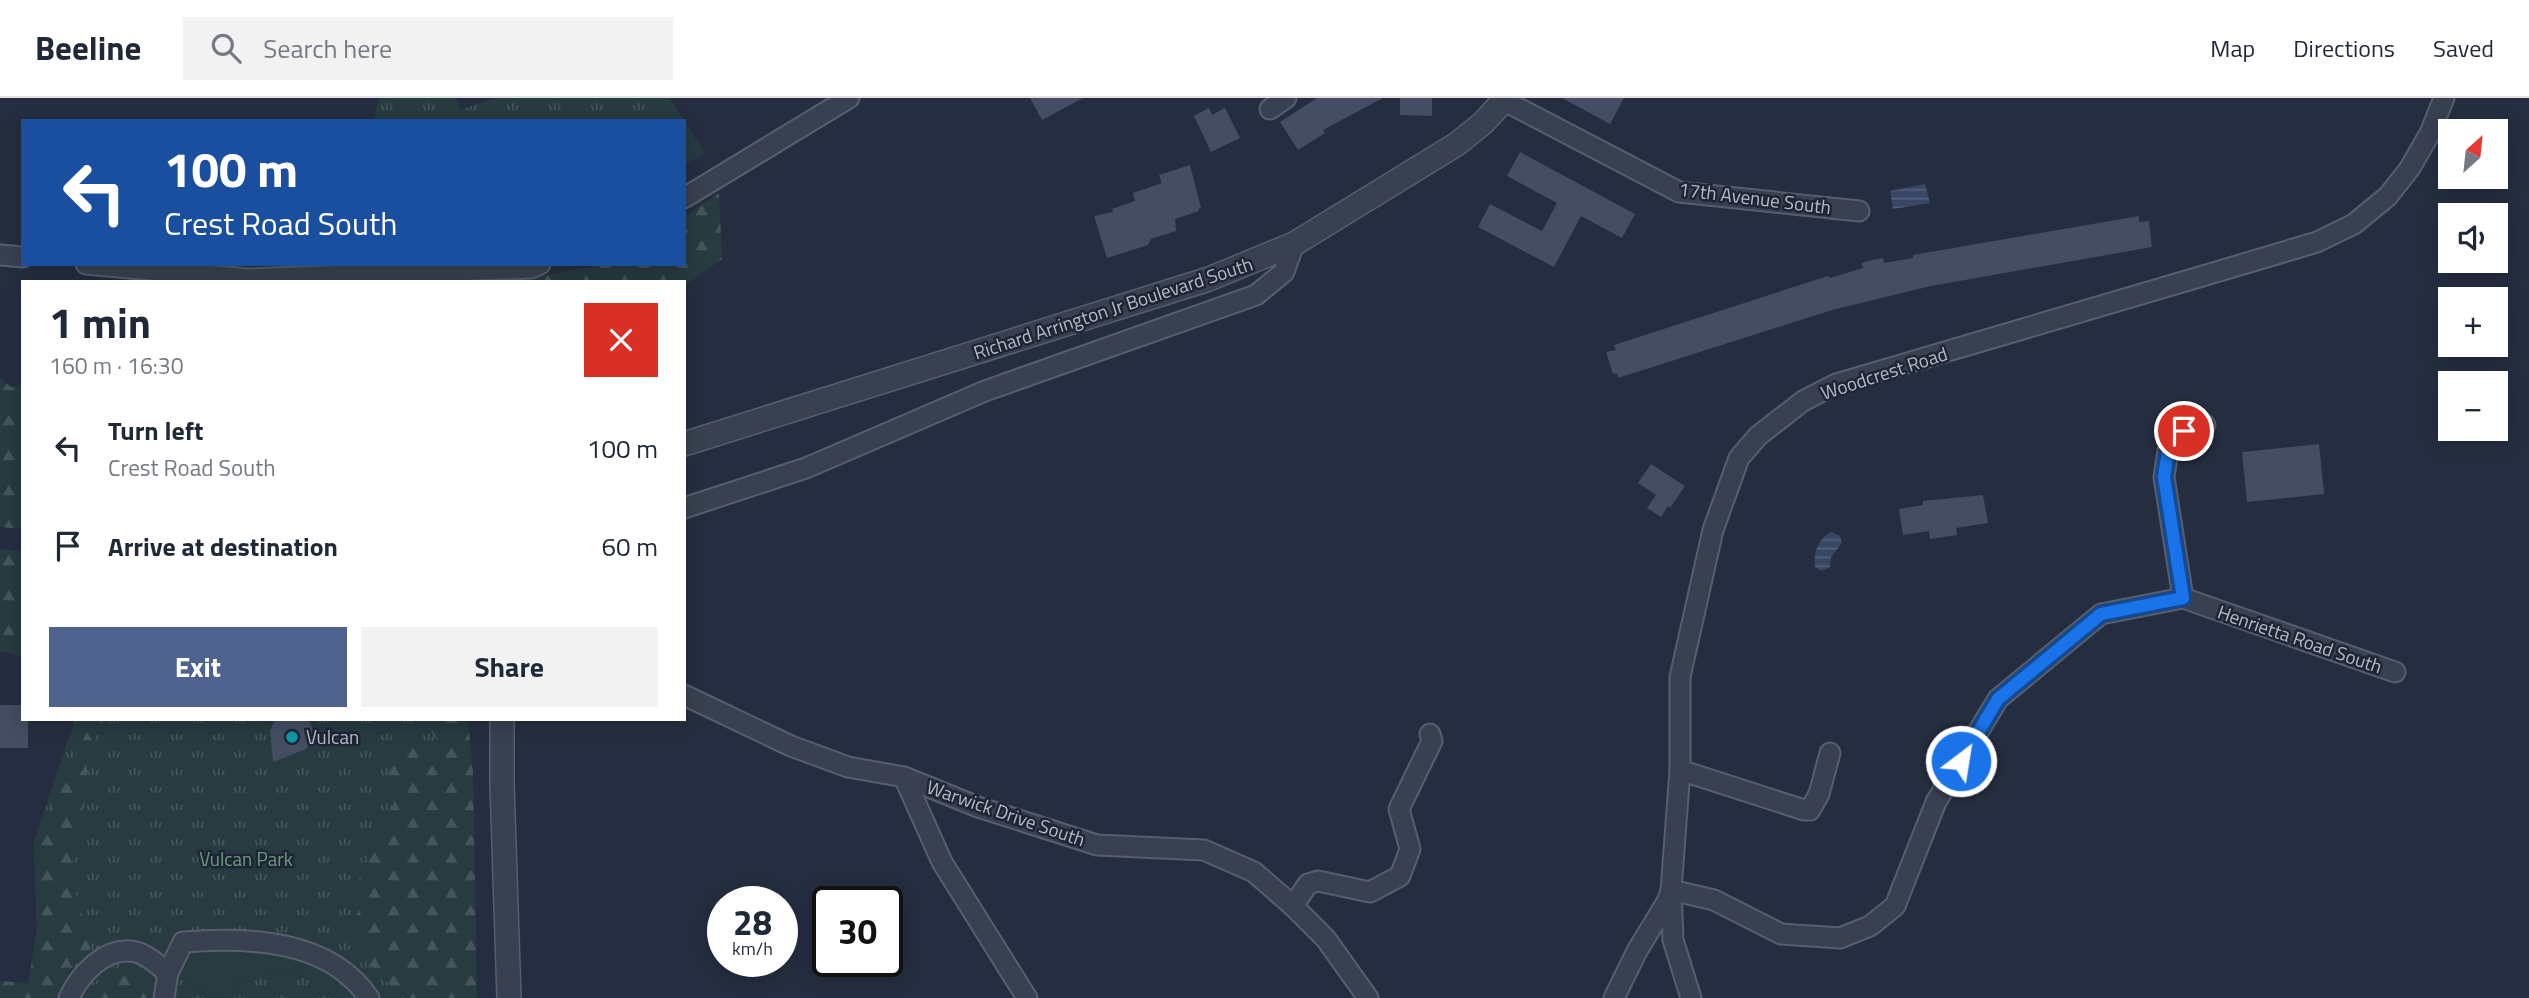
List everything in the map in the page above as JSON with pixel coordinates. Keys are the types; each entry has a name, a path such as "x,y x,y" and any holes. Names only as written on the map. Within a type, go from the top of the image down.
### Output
{"street":[{"path":"686,197 849,98"},
{"name":"Woodcrest Road","path":"1614,998 1671,890 1680,770 1680,677 1713,530 1739,458 1758,436 1803,401 1836,384 2317,242 2354,224 2388,196 2410,168 2430,132 2444,98"},
{"name":"17th Avenue South","path":"1503,99 1679,192 1859,211"},
{"name":"Richard Arrington Jr Boulevard South","path":"686,443 1209,279 1294,244 1457,144 1483,123 1503,99"},
{"path":"686,507 806,468 985,391 1256,295 1284,272 1294,244"},
{"path":"0,255 21,257"},
{"path":"108,266 248,279 536,266"},
{"path":"1691,998 1673,940 1671,890 1714,900 1781,934 1840,938 1870,926 1895,906 1936,802 1998,699 2101,614 2183,598 2164,477 2168,451 2184,431 2205,425"},
{"name":"Henrietta Road South","path":"2183,598 2395,672"},
{"name":"Warwick Drive South","path":"686,696 791,746 848,767 904,777 978,807 1097,845 1204,850 1254,872 1326,939 1368,998"},
{"path":"502,721 509,998"},
{"path":"1293,906 1308,884 1318,881 1370,892 1400,876 1410,849 1399,809 1432,741 1430,734"},
{"path":"1680,770 1810,810 1819,794 1830,753"},
{"path":"904,777 942,862 1027,998"},
{"path":"164,998 168,973 183,943 210,941 276,944 303,949 344,970 369,998"},
{"path":"69,998 89,967 125,951 139,952 168,973"}],"green space":[{"path":"379,98 456,98 460,110 494,98 669,98 683,119 374,119"},
{"path":"686,124 705,153 686,164"},
{"path":"719,193 722,259 686,285 686,280 522,280 594,266 686,266 686,216"},
{"path":"0,378 11,387 21,384 21,529 0,527"},
{"path":"0,549 21,551 21,658 9,652 0,652"},
{"name":"Vulcan Park","path":"74,721 458,721 418,998 91,998 91,990 37,929 34,842"},
{"path":"92,721 103,721 88,759 87,793 72,861 74,889 89,938 90,951 81,964 74,963 60,998 0,998 0,981 28,983 37,929 34,842"},
{"path":"428,721 468,721 473,773 477,998 405,998 403,990 386,981 372,967 352,933 359,907 347,903 380,839 394,803 385,755 412,743 415,735 425,742 439,742 427,726"},
{"path":"200,949 294,955 305,960 302,973 232,978 233,998 221,998 180,978 184,960"},
{"path":"144,966 152,998 75,998 80,990"}],"water":[{"path":"1925,184 1930,203 1893,209 1890,191"},
{"path":"1831,532 1840,536 1842,543 1831,557 1830,567 1822,571 1815,567 1816,552 1823,538"}],"building":[{"path":"1030,98 1083,98 1042,120"},
{"path":"1317,98 1383,98 1323,130 1325,133 1298,150 1280,122"},
{"path":"1400,98 1432,98 1432,116 1400,115"},
{"path":"1562,98 1624,98 1610,124"},
{"path":"1209,108 1212,115 1225,108 1240,138 1211,152 1194,116"},
{"path":"1520,152 1635,214 1622,238 1581,216 1554,267 1478,227 1490,204 1542,231 1557,203 1507,176"},
{"path":"1190,165 1201,208 1199,211 1175,219 1176,231 1151,239 1148,245 1107,258 1094,216 1113,212 1112,209 1135,201 1133,193 1162,183 1159,175"},
{"path":"2139,216 2139,222 2149,221 2152,247 1931,286 1832,310 1618,378 1617,373 1613,374 1606,352 1616,350 1614,345 1828,276 1830,278 1863,268 1862,263 1872,260 1883,258 1884,263 1913,258 1913,255"},
{"path":"2319,444 2324,494 2247,502 2242,452"},
{"path":"1651,464 1685,486 1661,517 1647,508 1656,495 1638,483"},
{"path":"1983,495 1988,523 1956,528 1957,535 1930,539 1929,531 1903,535 1899,509 1923,505 1923,501"},
{"path":"0,705 21,705 21,721 28,721 28,748 0,748"},
{"name":"Vulcan","path":"274,721 310,721 314,735 306,749 273,762 270,731"}],"place":[{"name":"Vulcan","path":"292,737"}],"route":[{"path":"1961,761 1998,699 2101,614 2183,598 2164,477 2168,451 2184,431"}]}
